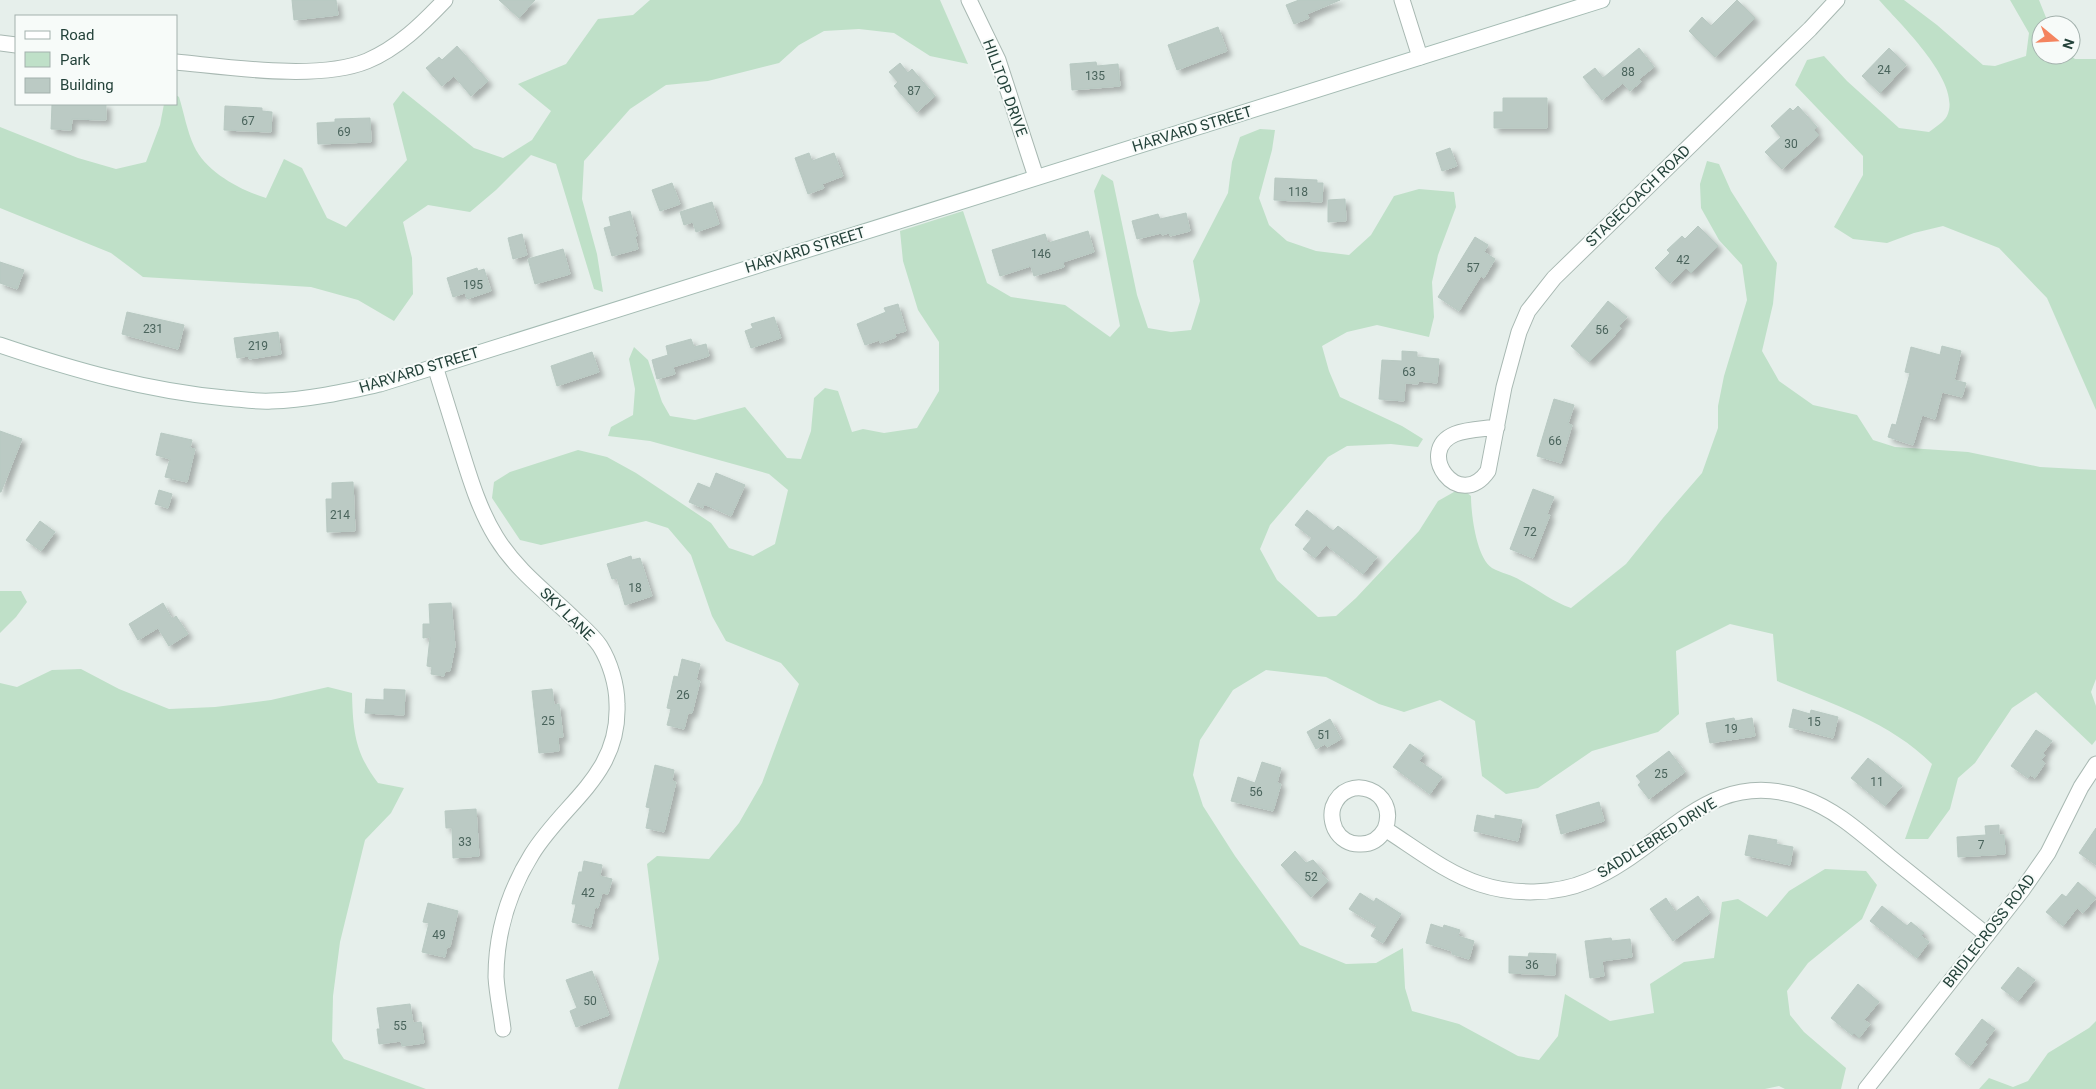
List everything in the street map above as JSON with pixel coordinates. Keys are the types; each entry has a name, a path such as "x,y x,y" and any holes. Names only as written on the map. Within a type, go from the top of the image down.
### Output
{"street":[{"path":"178,62 271,70 345,67 366,61 385,52 419,26 445,0"},
{"name":"HILLTOP DRIVE","path":"969,0 998,60 1036,177"},
{"path":"1402,0 1420,57"},
{"name":"HARVARD STREET","path":"0,345 70,368 159,390 200,396 269,402 322,397 380,384 1602,0"},
{"name":"STAGECOACH ROAD","path":"1497,427 1512,354 1528,311 1540,294 1554,278 1810,29 1837,0"},
{"path":"0,43 15,45"},
{"name":"SKY LANE","path":"435,366 475,494 492,529 507,554 520,570 590,633 600,646 613,680 617,702 618,724 613,745 604,765 593,782 545,836 532,855 509,903 501,928 496,978 504,1029"},
{"name":"BRIDLECROSS ROAD","path":"1866,1089 2023,890 2048,853 2081,787 2096,764"},
{"name":"SADDLEBRED DRIVE","path":"1386,829 1454,872 1480,884 1521,890 1554,890 1578,885 1601,875 1693,811 1713,800 1737,793 1757,790 1779,792 1802,797 1821,805 1839,816 1987,935"}],"green space":[{"path":"650,0 940,0 968,64 930,56 894,33 859,29 824,31 799,45 779,63 708,81 666,85 630,109 584,161 582,199 597,254 603,292 594,289 556,164 531,155 496,190 470,212 428,205 403,222 412,258 413,294 394,321 358,300 311,287 143,277 111,253 0,208 0,127 78,158 116,169 146,162 160,125 164,105 178,105 178,96 194,146 199,155 215,172 235,185 266,198 284,159 302,168 327,218 346,227 407,160 393,104 403,91 474,148 503,158 532,140 551,111 518,84 566,64 598,19 633,15"},
{"path":"1879,0 1904,0 1937,25 1983,65 1995,66 2026,56 2029,33 2010,0 2039,0 2045,15 2031,15 2031,65 2081,65 2081,59 2096,59 2096,410 2047,298 1999,248 1943,226 1914,233 1887,243 1853,239 1834,227 1863,175 1863,156 1795,85 1807,60 1824,56 1847,81 1899,128 1929,132 1946,118 1950,103 1946,87 1938,71 1914,39"},
{"path":"1260,129 1275,130 1272,150 1259,198 1269,225 1287,241 1316,251 1349,255 1371,235 1394,196 1419,189 1454,192 1456,207 1438,255 1432,282 1434,317 1429,337 1377,325 1347,332 1322,346 1329,371 1340,397 1402,426 1423,439 1418,447 1391,444 1347,446 1328,457 1270,525 1260,549 1277,580 1318,617 1336,616 1356,598 1419,531 1438,501 1461,488 1471,496 1478,545 1492,568 1517,578 1564,605 1571,608 1626,564 1702,473 1718,428 1718,406 1724,376 1747,300 1742,265 1719,240 1701,208 1700,184 1707,161 1719,164 1731,191 1777,263 1773,304 1762,351 1779,381 1813,405 1857,415 1873,440 1895,447 1968,452 2040,467 2096,470 2096,679 2091,692 2096,706 2096,740 2092,745 2036,692 2012,708 1975,763 1958,778 1950,809 1928,839 1905,839 1932,764 1916,749 1879,725 1839,706 1777,681 1773,634 1730,624 1676,651 1679,714 1658,732 1592,751 1538,788 1506,794 1482,776 1475,721 1440,700 1404,712 1379,704 1326,677 1266,670 1233,690 1200,740 1193,775 1203,806 1235,856 1300,945 1346,964 1376,963 1403,948 1405,988 1412,1011 1459,1024 1518,1056 1539,1060 1558,1036 1565,994 1610,1021 1654,1013 1650,984 1684,962 1714,958 1722,902 1738,899 1767,917 1789,891 1825,869 1866,871 1877,885 1862,919 1808,963 1787,991 1790,1015 1804,1032 1846,1068 1841,1089 1785,1089 1779,1086 1765,1089 618,1089 659,959 647,864 657,856 709,859 739,823 762,783 799,684 781,663 726,641 712,616 691,555 668,528 646,521 541,545 520,540 492,498 494,482 510,472 578,450 607,457 636,473 711,523 729,548 753,556 775,544 788,490 769,474 650,441 608,436 611,427 633,415 635,389 629,359 634,347 648,360 662,402 670,416 695,420 745,407 787,458 801,459 811,431 814,398 825,388 838,391 852,432 863,429 884,433 917,428 939,391 939,342 918,310 903,261 900,231 963,211 987,283 1011,297 1065,305 1110,337 1120,326 1094,191 1102,174 1113,181 1137,295 1148,328 1171,332 1191,330 1200,301 1193,261 1228,193 1232,162 1240,137"},
{"path":"0,591 21,591 27,602 16,617 0,633"},
{"path":"81,669 119,689 169,709 215,707 271,700 328,687 352,693 353,719 357,741 364,762 378,783 404,788 391,813 365,840 340,942 333,996 332,1041 344,1059 426,1089 0,1089 0,683 17,687 52,670"},
{"path":"2096,1021 2096,1089 1979,1089 1989,1078 2013,1087 2028,1081 2048,1053 2089,1028"}],"building":[{"path":"292,0 336,0 338,15 294,20"},
{"path":"499,0 535,0 519,18"},
{"path":"1299,0 1340,0 1307,14 1309,18 1294,24 1286,5"},
{"path":"1737,0 1755,18 1715,57 1689,31 1702,17 1711,26"},
{"path":"1218,27 1227,51 1177,70 1168,45"},
{"path":"457,46 488,81 471,96 454,76 442,86 426,68 439,57 442,60"},
{"path":"1639,48 1654,67 1639,79 1641,82 1630,91 1623,83 1602,100 1583,77 1595,68 1603,78"},
{"path":"1889,48 1906,65 1880,93 1862,76"},
{"path":"1096,62 1097,66 1118,64 1120,86 1072,90 1070,64"},
{"path":"900,63 908,73 912,69 935,96 917,112 894,86 898,82 889,72"},
{"path":"1503,98 1547,98 1547,128 1494,128 1494,112 1503,112"},
{"path":"52,105 106,105 106,120 72,119 71,130 51,129"},
{"path":"225,106 262,108 262,111 272,112 271,132 224,130"},
{"path":"1798,106 1817,127 1814,130 1819,135 1782,169 1765,152 1781,137 1771,126 1790,108 1793,111"},
{"path":"370,118 371,142 318,144 317,123 335,122 335,119"},
{"path":"1450,148 1457,166 1442,171 1436,153"},
{"path":"809,153 812,161 834,153 843,176 822,184 824,188 808,194 795,158"},
{"path":"1275,178 1317,180 1317,183 1323,183 1322,202 1274,200"},
{"path":"672,183 680,204 660,211 652,190"},
{"path":"1345,199 1346,221 1328,222 1328,200"},
{"path":"712,202 719,224 696,232 693,222 684,225 680,212"},
{"path":"630,211 637,236 635,237 638,249 612,256 604,228 611,226 609,217"},
{"path":"1186,213 1190,231 1170,236 1169,233 1162,235 1161,233 1137,239 1132,221 1158,214 1160,219"},
{"path":"1698,226 1718,246 1691,273 1686,268 1670,283 1655,268 1670,253 1667,250 1682,236 1685,239"},
{"path":"1088,231 1094,252 1063,262 1064,267 1034,276 1031,266 1000,276 992,250 1045,234 1048,243"},
{"path":"522,234 527,255 513,259 508,238"},
{"path":"1475,237 1488,245 1484,252 1495,259 1484,278 1481,276 1459,311 1438,297"},
{"path":"563,249 570,274 535,284 528,259"},
{"path":"0,262 24,270 17,289 0,283"},
{"path":"477,268 478,271 484,269 491,291 467,299 465,293 453,297 447,278"},
{"path":"1608,301 1627,317 1619,326 1621,328 1589,362 1571,346"},
{"path":"898,304 906,331 894,334 896,337 880,343 879,340 865,345 857,324 886,312 884,308"},
{"path":"127,312 184,325 178,349 122,334"},
{"path":"774,317 781,338 751,348 745,331 753,328 751,324"},
{"path":"278,332 281,354 249,359 248,356 237,358 234,338"},
{"path":"691,339 694,347 706,344 709,356 673,367 675,374 657,379 652,360 668,355 666,346"},
{"path":"1942,346 1961,351 1954,380 1966,383 1962,397 1942,392 1935,419 1922,415 1913,445 1888,437 1892,424 1896,425 1910,373 1905,372 1911,347 1940,355"},
{"path":"1402,351 1417,352 1417,357 1439,359 1437,383 1418,381 1418,384 1405,383 1404,401 1379,399 1382,360 1402,361"},
{"path":"592,352 599,372 557,386 551,366"},
{"path":"1554,399 1574,405 1568,424 1572,425 1561,463 1537,456"},
{"path":"0,431 22,439 1,492 0,492"},
{"path":"161,433 192,440 190,448 195,449 187,482 165,477 170,459 156,455"},
{"path":"716,473 745,485 731,516 704,504 703,508 689,502 698,483 710,488"},
{"path":"353,482 355,531 327,532 326,499 332,499 332,483"},
{"path":"1533,489 1554,497 1547,514 1550,515 1533,558 1510,549"},
{"path":"159,490 172,494 168,508 155,504"},
{"path":"1307,510 1333,531 1338,526 1377,557 1363,574 1326,545 1315,558 1303,549 1312,538 1295,525"},
{"path":"40,521 55,532 41,551 26,540"},
{"path":"631,556 632,560 640,558 652,596 625,605 617,578 612,579 607,564"},
{"path":"163,603 172,619 176,616 188,634 169,646 158,628 138,640 129,624"},
{"path":"451,603 455,646 450,671 445,671 444,676 431,674 432,667 427,666 430,637 423,638 423,624 430,624 429,604"},
{"path":"682,659 700,664 696,680 700,681 692,713 688,713 684,729 667,725 671,709 667,708 674,676 678,677"},
{"path":"384,689 405,690 404,715 365,713 366,699 384,700"},
{"path":"552,689 554,705 559,704 563,737 558,737 559,751 539,753 532,691"},
{"path":"1793,709 1810,714 1811,710 1838,717 1833,738 1789,727"},
{"path":"1734,718 1735,721 1752,718 1755,736 1710,743 1706,723"},
{"path":"1330,719 1341,739 1327,747 1325,744 1316,749 1307,732"},
{"path":"2036,730 2052,741 2043,753 2045,755 2041,760 2045,763 2035,778 2030,775 2028,778 2011,766"},
{"path":"1410,744 1424,754 1419,761 1442,777 1430,794 1393,767"},
{"path":"1669,751 1685,772 1649,799 1638,785 1641,782 1636,776"},
{"path":"1868,758 1902,786 1885,806 1851,778"},
{"path":"1262,762 1281,768 1277,783 1281,784 1273,811 1231,801 1238,777 1255,783"},
{"path":"655,765 674,770 672,781 676,782 664,832 646,828 650,808 646,807"},
{"path":"1599,802 1604,821 1561,834 1556,815"},
{"path":"476,809 479,856 453,858 452,828 446,828 445,811"},
{"path":"1477,815 1495,819 1495,815 1522,820 1518,841 1474,831"},
{"path":"1999,825 1999,835 2004,835 2005,854 1958,857 1957,837 1986,835 1985,826"},
{"path":"2096,828 2096,865 2079,853"},
{"path":"1749,835 1777,840 1776,844 1793,847 1790,865 1745,855"},
{"path":"1295,851 1306,863 1313,860 1323,871 1321,873 1328,881 1311,897 1281,865"},
{"path":"584,861 602,865 600,876 612,879 608,894 602,893 598,908 595,907 591,927 572,922 576,904 572,904 579,872 582,872"},
{"path":"2078,882 2096,898 2083,913 2077,908 2063,926 2046,912 2062,894 2066,897"},
{"path":"1360,893 1374,902 1376,898 1401,914 1383,943 1371,936 1377,926 1349,909"},
{"path":"1698,896 1710,913 1673,941 1650,909 1666,898 1675,912"},
{"path":"428,903 458,911 450,947 447,947 445,957 422,952 429,923 423,922"},
{"path":"1882,906 1907,926 1911,922 1924,933 1921,936 1929,942 1917,958 1870,921"},
{"path":"1431,924 1443,928 1444,925 1460,930 1458,936 1474,941 1469,959 1452,954 1452,951 1426,943"},
{"path":"1611,938 1612,941 1630,939 1632,957 1602,961 1604,976 1590,978 1585,941"},
{"path":"1529,953 1556,954 1555,975 1509,973 1509,956 1528,957"},
{"path":"2018,967 2035,980 2018,1001 2001,988"},
{"path":"592,971 609,1015 576,1027 570,1011 577,1008 566,980"},
{"path":"1858,984 1879,1002 1864,1020 1870,1024 1859,1038 1854,1033 1852,1035 1831,1018"},
{"path":"410,1004 413,1023 421,1022 424,1043 402,1046 401,1041 379,1044 377,1029 380,1029 377,1008"},
{"path":"1982,1019 1995,1029 1985,1042 1987,1044 1970,1066 1955,1054"}]}
